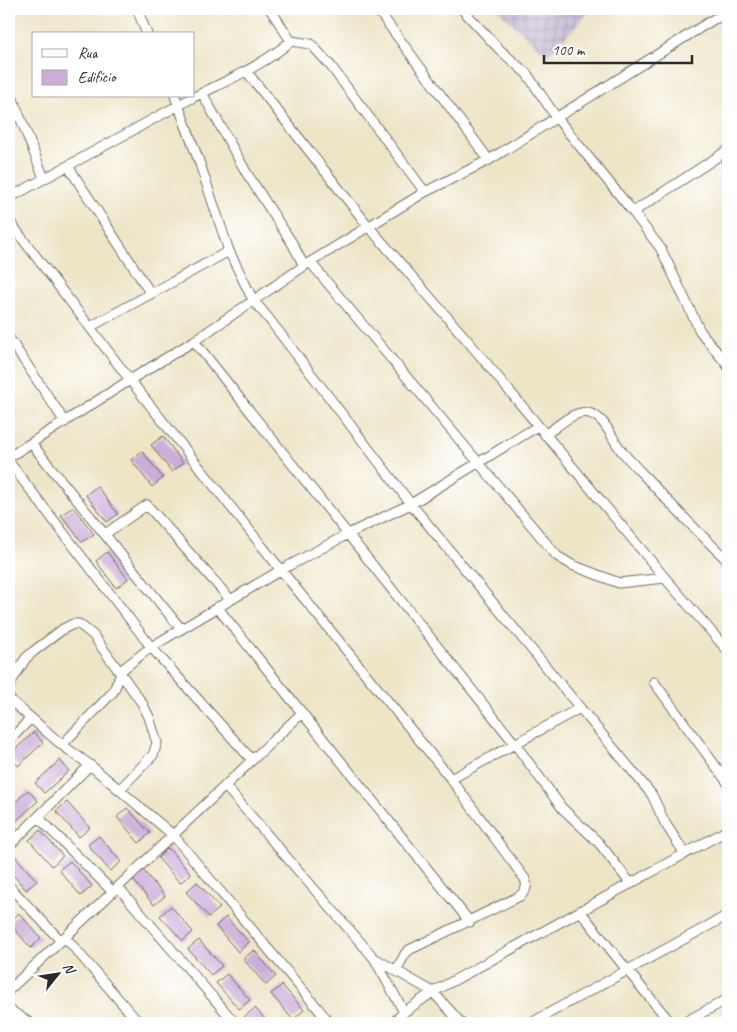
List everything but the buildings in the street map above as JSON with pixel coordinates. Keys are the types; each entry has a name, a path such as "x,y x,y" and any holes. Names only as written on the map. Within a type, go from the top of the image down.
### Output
{"street":[{"path":"270,9 291,40 311,44 324,58 425,192"},
{"path":"377,9 489,160"},
{"path":"462,9 499,49 526,74 556,117 661,249 700,331 728,366"},
{"path":"140,10 146,32"},
{"path":"9,457 194,341 307,264 425,192 489,160 714,19 728,15"},
{"path":"195,97 247,72 277,53 291,40"},
{"path":"247,72 369,227 467,340 728,651"},
{"path":"9,89 44,178"},
{"path":"202,93 246,172 307,264 480,463 557,556 564,562 619,582 665,578"},
{"path":"176,98 229,251 253,300 411,504 652,795 665,823 685,854"},
{"path":"9,198 192,98"},
{"path":"633,212 728,150"},
{"path":"68,166 151,294"},
{"path":"9,221 130,380 451,779 527,885 525,891 520,896 470,922 409,950 396,971"},
{"path":"90,327 229,251"},
{"path":"9,338 65,422"},
{"path":"194,341 515,744 562,808 599,843 631,884"},
{"path":"545,435 582,412 591,413 608,429 620,450 687,522 728,561"},
{"path":"62,745 113,692 123,669 150,647 281,570 348,534 411,504 538,426"},
{"path":"31,443 181,628"},
{"path":"9,462 150,647 252,760"},
{"path":"105,534 147,505 230,600"},
{"path":"217,607 470,922"},
{"path":"9,685 21,665 34,651 56,633 73,624 79,624 93,635 142,703 152,725 157,743 153,755 119,790"},
{"path":"654,682 728,783"},
{"path":"9,699 172,835 330,1023"},
{"path":"451,779 580,708"},
{"path":"9,990 302,713"},
{"path":"9,741 31,718"},
{"path":"9,846 90,765"},
{"path":"225,786 374,958 404,1012"},
{"path":"38,818 115,890 235,1023"},
{"path":"393,1023 404,1012 433,992 728,830"},
{"path":"9,886 63,939 139,1023"},
{"path":"580,911 626,970 671,1023"},
{"path":"530,1023 728,915"},
{"path":"374,958 433,992 461,1023"},
{"path":"683,1023 728,999"},
{"path":"9,1010 29,1023"}],"shaded area":[{"path":"497,9 592,9 547,56"}]}
